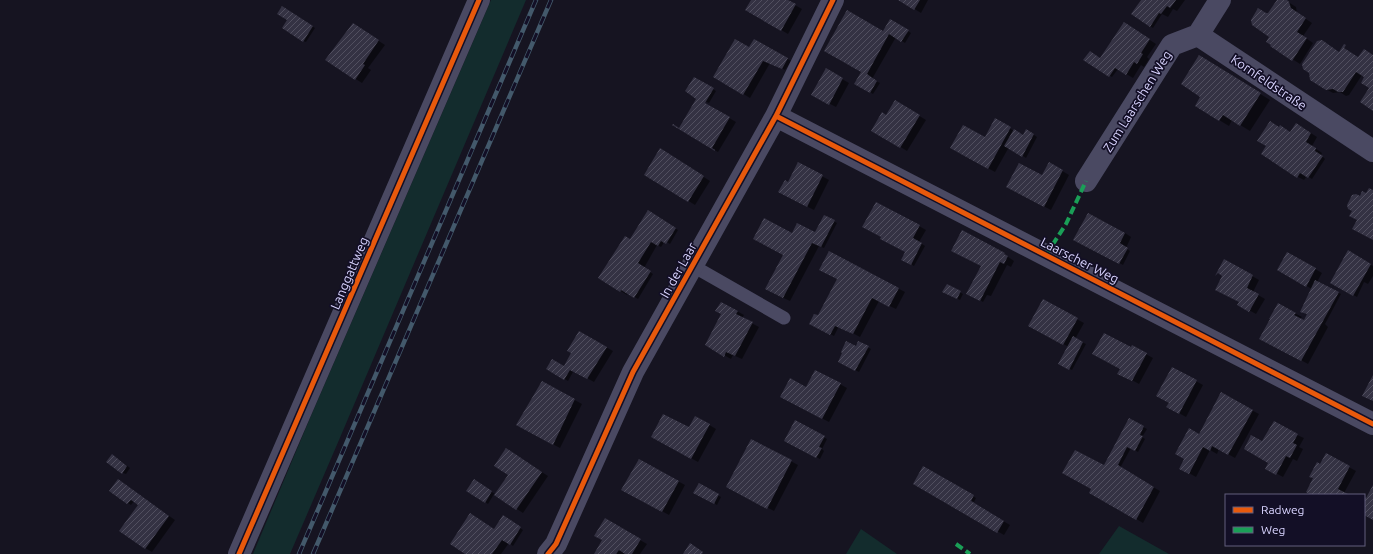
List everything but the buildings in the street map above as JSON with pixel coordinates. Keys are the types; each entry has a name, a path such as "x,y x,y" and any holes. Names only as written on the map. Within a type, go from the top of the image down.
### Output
{"street":[{"name":"Langgattweg","path":"239,554 479,0"},
{"name":"In der Laar","path":"548,554 556,544 634,372 776,116 833,0"},
{"path":"1198,35 1220,0"},
{"name":"Kornfeldstraße","path":"1198,35 1373,151"},
{"name":"Zum Laarschen Weg","path":"1086,181 1172,45 1198,35"},
{"name":"Laarscher Weg","path":"776,116 1373,424"}],"lane":[{"path":"693,266 784,318"}],"green space":[{"path":"491,0 526,0 290,554 253,554 310,418"},
{"path":"1119,526 1169,554 1099,554"},
{"path":"861,529 897,554 846,554"}],"railway":[{"path":"299,554 536,0"},
{"path":"313,554 551,0"}],"marked path":[{"path":"1046,255 1066,224 1086,181"},
{"path":"956,544 970,554"}],"cycle path":[{"path":"239,554 479,0"},
{"path":"548,554 556,544 633,372 776,116 833,0"},
{"path":"776,116 1373,424"}]}
